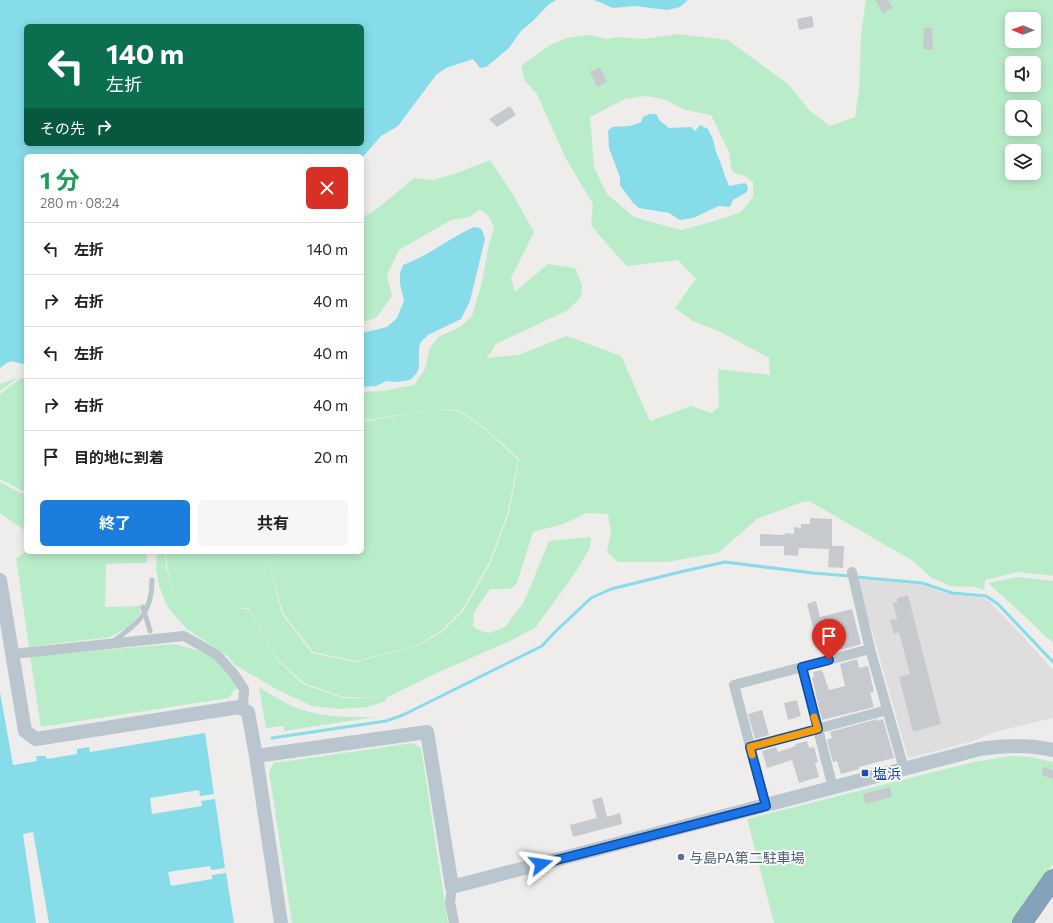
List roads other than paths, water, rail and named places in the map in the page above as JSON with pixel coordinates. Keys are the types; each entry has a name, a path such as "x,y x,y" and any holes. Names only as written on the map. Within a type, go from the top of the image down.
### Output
{"highway":[{"path":"1022,923 1053,879"}],"street":[{"path":"853,575 870,649 904,769"},
{"path":"0,580 13,654 24,731 36,739 239,707 248,712 281,923"},
{"path":"13,654 184,636 217,655 234,674 244,689 243,709"},
{"path":"766,806 734,685 870,649"},
{"path":"802,667 833,788"},
{"path":"750,747 887,710"},
{"path":"256,756 427,732 452,887 450,902 454,923"},
{"path":"452,887 980,749 1024,745 1053,750"}],"lane":[{"path":"111,643 136,623 145,613 152,594 152,580"},
{"path":"143,607 150,631"}],"water":[{"path":"0,0 556,0 548,5 521,31 509,48 486,67 480,68 473,59 446,68 436,75 398,126 381,136 364,156 364,154 24,154 24,364 10,362 0,368"},
{"path":"594,0 688,0 680,7 667,10 635,6 613,8"},
{"path":"650,114 656,114 660,121 669,128 691,127 695,131 700,125 708,129 713,139 716,152 729,186 745,183 748,187 747,192 733,200 730,207 719,206 693,218 680,220 669,213 639,208 633,203 620,185 620,177 609,148 608,131 612,127 630,126 641,122 643,117"},
{"path":"474,227 482,230 485,239 470,301 461,319 428,335 421,342 419,348 419,368 410,380 397,382 387,381 376,386 364,387 364,333 387,327 397,318 404,301 400,284 400,273 403,265 413,261"},
{"path":"0,692 13,765 37,761 36,756 46,756 47,759 77,754 77,749 89,747 90,752 205,733 214,794 200,796 199,790 150,798 152,814 202,806 201,801 215,799 225,868 211,870 210,866 168,872 171,886 212,879 212,875 226,873 234,923 49,923 33,832 23,834 36,923 0,923"}],"waterway":[{"path":"272,738 386,721 403,715 542,646 591,598 611,589 725,562 850,576"},
{"path":"856,577 922,583 952,593 986,596 998,604 1053,662"}],"place":[{"name":"塩浜","path":"865,773"},
{"name":"与島PA第二駐車場","path":"681,857"}]}
